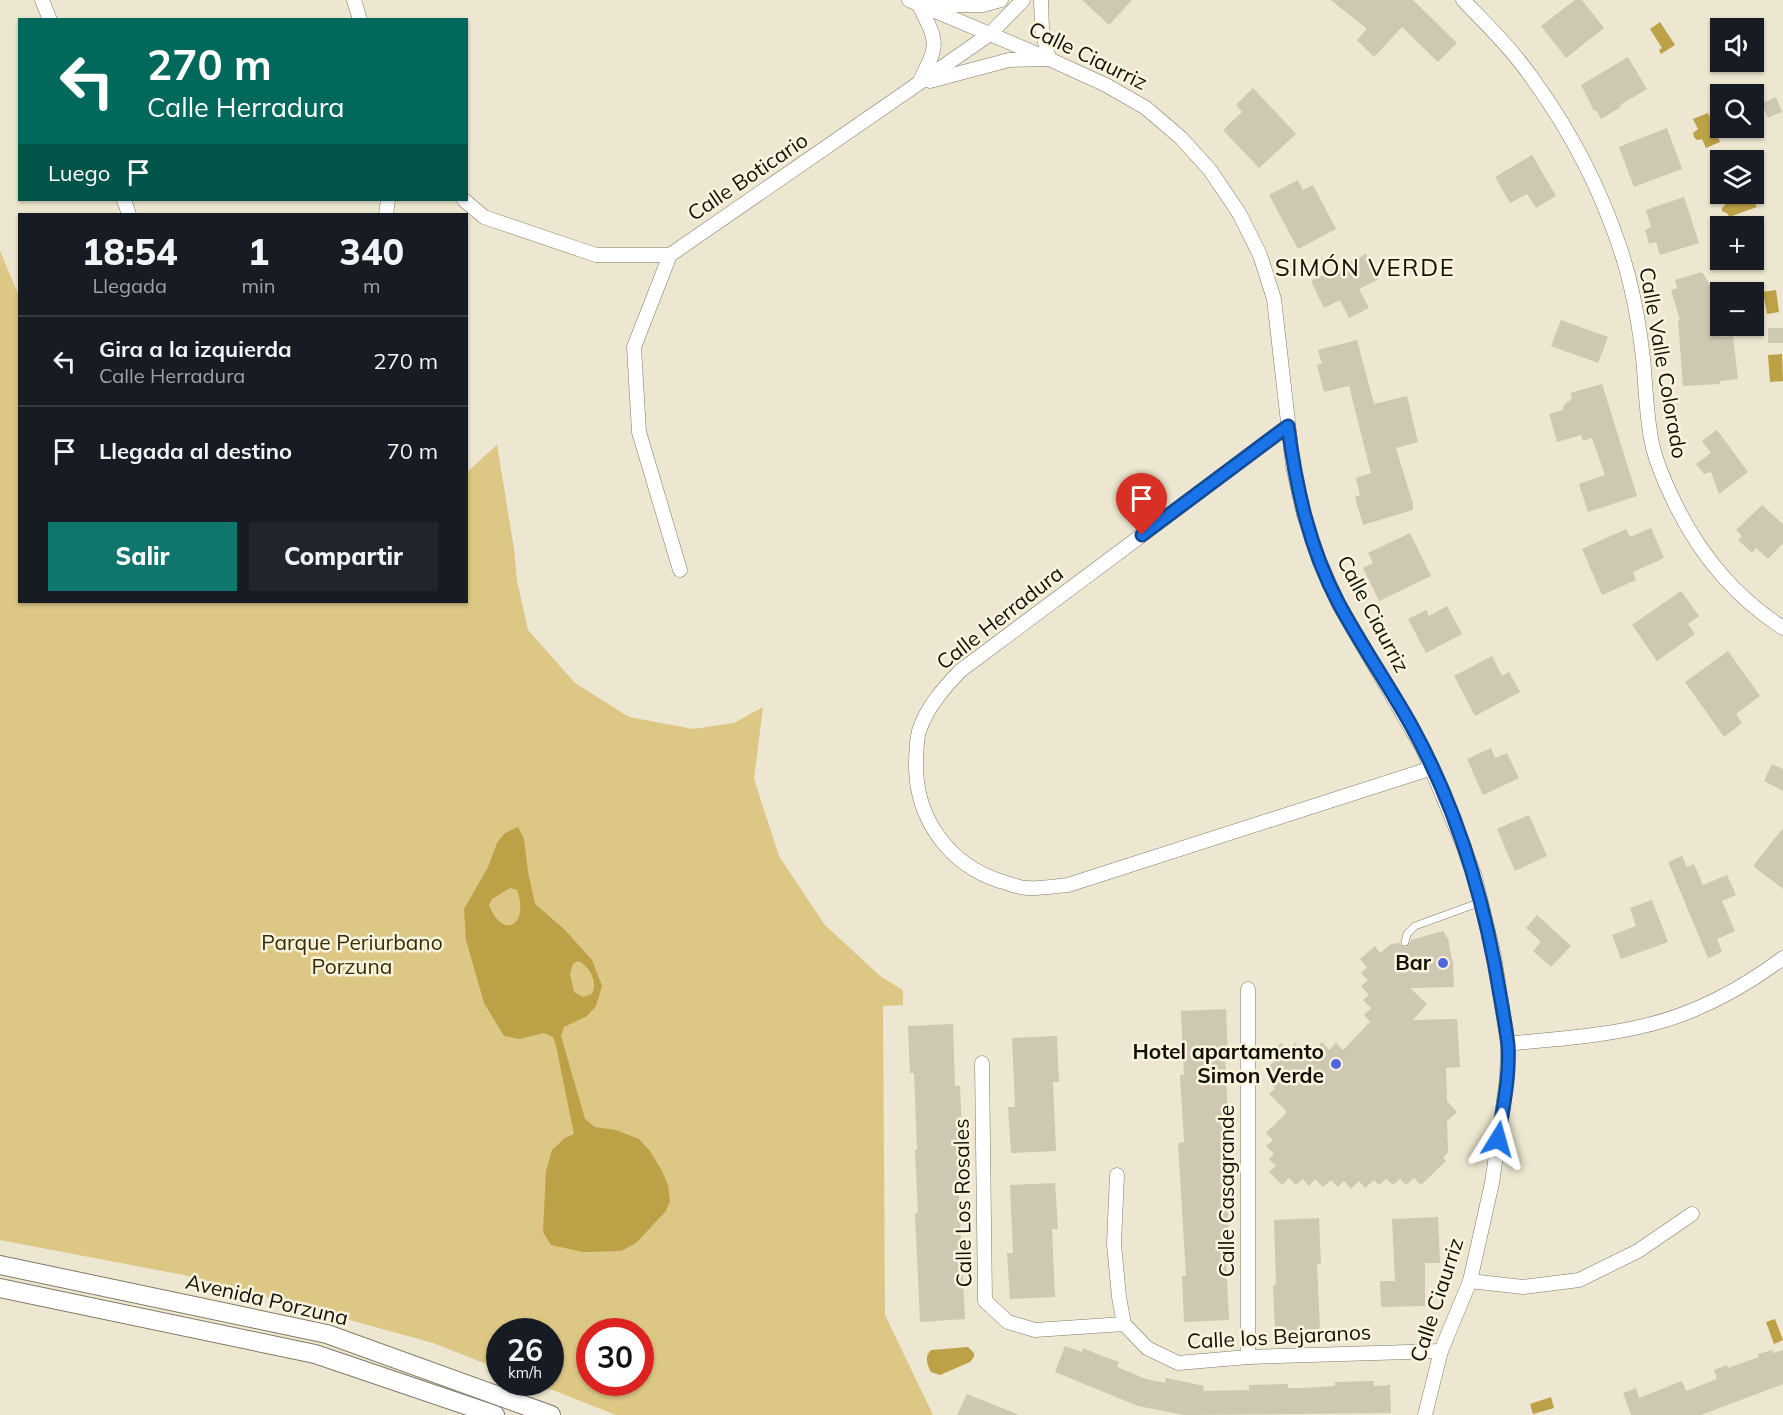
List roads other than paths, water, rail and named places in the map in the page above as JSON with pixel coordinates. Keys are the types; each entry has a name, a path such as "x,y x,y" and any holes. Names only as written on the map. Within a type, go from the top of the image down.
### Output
{"street":[{"path":"42,0 49,18"},
{"path":"354,0 359,18"},
{"path":"914,3 983,5 1001,0"},
{"name":"Calle Boticario","path":"670,255 990,34 1023,0"},
{"path":"919,84 1009,60 1049,59 1042,30 1041,0"},
{"name":"Calle Valle Colorado","path":"1463,0 1501,39 1532,77 1574,144 1606,211 1621,253 1634,304 1643,357 1653,450 1679,512 1694,539 1722,575 1755,609 1783,628"},
{"path":"914,3 934,35 933,55 919,84"},
{"name":"Calle Ciaurriz","path":"914,3 1049,59 1106,85 1146,108 1181,138 1210,170 1239,213 1260,255 1274,299 1293,466 1304,514 1319,560 1338,603 1411,725 1432,768 1464,847 1494,956 1508,1044 1507,1079 1492,1183 1470,1281 1441,1351 1425,1415"},
{"path":"465,201 484,217 596,255 670,255 634,347 639,432 680,570"},
{"name":"Calle Herradura","path":"1288,426 960,671 935,698 919,732 916,780 923,811 940,840 961,861 987,876 1025,889 1068,885 1432,768"},
{"path":"1508,1044 1639,1027 1673,1017 1727,994 1783,958"},
{"name":"Calle Casagrande","path":"1248,989 1248,1357"},
{"name":"Calle Los Rosales","path":"982,1063 985,1301 1008,1322 1035,1330 1124,1324"},
{"path":"1117,1175 1114,1244 1124,1324"},
{"path":"1470,1281 1523,1287 1579,1280 1638,1251 1692,1214"},
{"name":"Avenida Porzuna","path":"0,1265 327,1334 551,1415"},
{"name":"Avenida Porzuna","path":"0,1288 315,1354 495,1415"},
{"name":"Calle los Bejaranos","path":"1124,1324 1147,1348 1178,1363 1248,1357 1441,1351"}],"lane":[{"path":"1405,942 1407,934 1415,926 1481,902"}],"place":[{"name":"Bar","path":"1443,963"},
{"name":"Hotel apartamento Simon Verde","path":"1336,1064"}],"district":[{"name":"SIMÓN VERDE","path":"1365,268"}],"park label":[{"name":"Parque Periurbano Porzuna","path":"352,955"}]}
